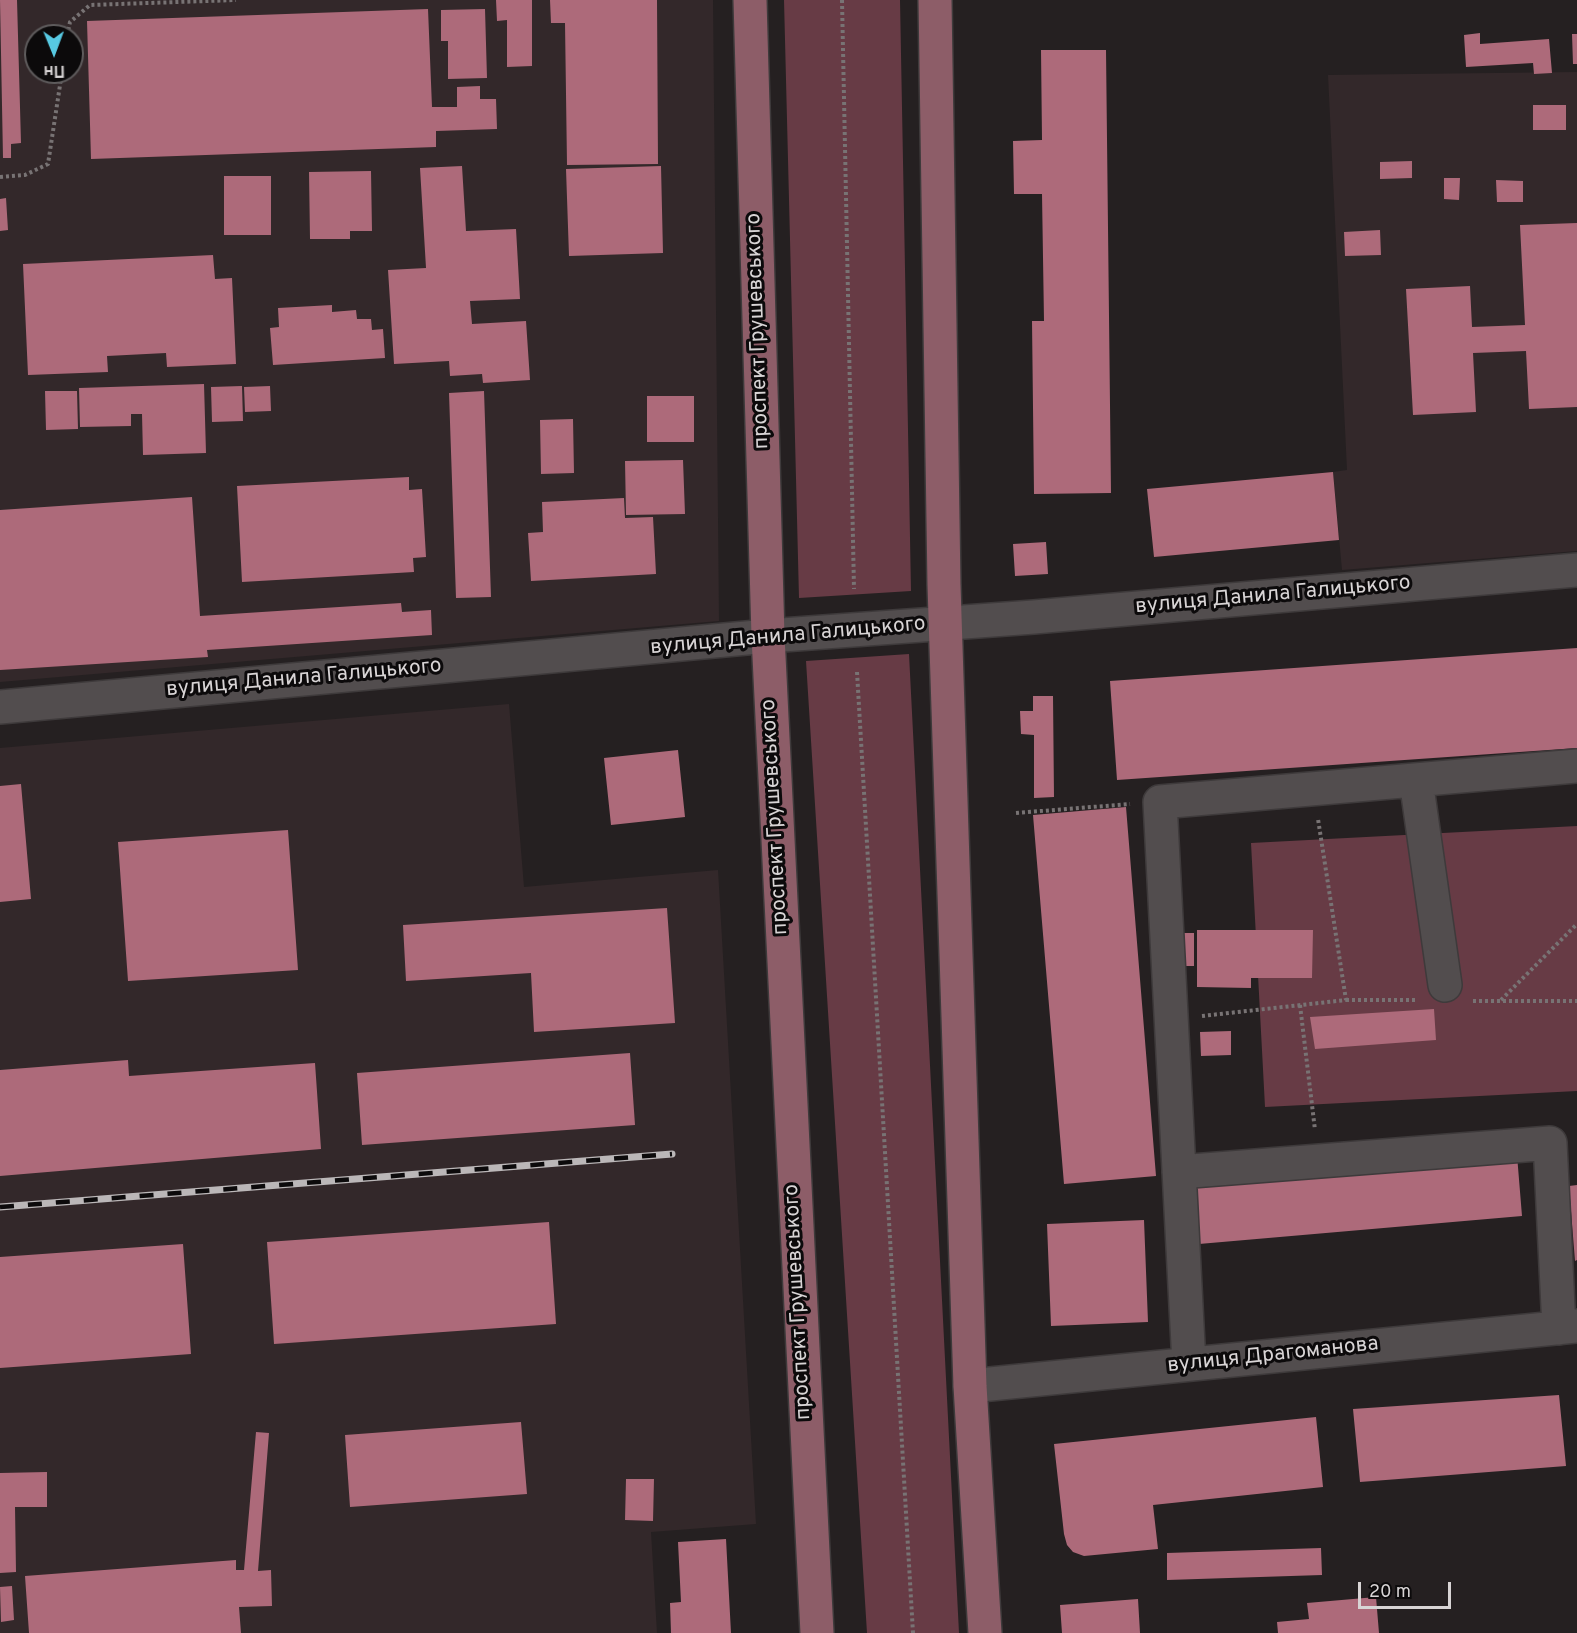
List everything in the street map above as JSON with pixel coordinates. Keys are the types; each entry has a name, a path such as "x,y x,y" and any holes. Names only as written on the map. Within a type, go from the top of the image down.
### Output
{"main road":[{"name":"проспект Грушевського","path":"750,0 768,636 817,1633"},
{"path":"935,0 946,624 970,1386 985,1633"}],"street":[{"name":"вулиця Данила Галицького","path":"0,707 768,636 946,624 1577,570"},
{"path":"1189,1364 1160,802 1577,766"},
{"path":"1416,780 1445,985"},
{"path":"1179,1172 1564,1143 1568,1327"},
{"name":"вулиця Драгоманова","path":"970,1386 1568,1327"}],"path":[{"path":"69,24 90,4 236,0"},
{"path":"842,0 854,589"},
{"path":"0,177 25,175 48,164 60,84"},
{"path":"857,672 913,1633"},
{"path":"1171,1020 1346,1000 1313,789"},
{"path":"1016,813 1160,802"},
{"path":"1501,1001 1577,924"},
{"path":"1300,1005 1318,1161"}],"shaded area":[{"path":"0,0 713,0 719,621 0,682"},
{"path":"784,0 900,0 911,591 799,598"},
{"path":"1577,72 1577,551 1342,570 1333,472 1347,470 1328,75"},
{"path":"909,654 959,1633 867,1633 806,661"},
{"path":"509,704 524,887 718,870 756,1524 651,1532 657,1633 0,1633 0,748"},
{"path":"1577,826 1577,1091 1265,1107 1251,843"}],"building":[{"path":"0,0 17,0 21,143 11,144 11,158 3,158"},
{"path":"496,0 532,0 532,66 507,67 507,20 497,21"},
{"path":"550,0 657,0 658,164 567,165 565,23 551,23"},
{"path":"428,9 432,107 457,107 457,87 480,86 480,99 496,99 497,129 436,131 436,147 91,159 87,21"},
{"path":"485,9 487,78 448,79 448,41 441,41 441,10"},
{"path":"1480,33 1480,44 1549,39 1552,73 1534,74 1533,63 1466,67 1464,35"},
{"path":"1572,34 1577,34 1577,64 1573,64"},
{"path":"1041,50 1106,50 1111,493 1034,494 1032,321 1044,321 1042,194 1014,194 1013,141 1042,140"},
{"path":"1533,105 1566,105 1566,130 1533,130"},
{"path":"1412,161 1412,178 1380,179 1380,162"},
{"path":"462,166 466,231 516,229 520,299 470,301 472,324 526,321 530,380 483,383 482,374 450,376 449,361 394,364 388,270 426,268 420,168"},
{"path":"661,166 663,253 569,256 566,169"},
{"path":"371,171 372,231 350,231 350,239 310,239 309,172"},
{"path":"224,176 271,176 271,235 224,235"},
{"path":"1444,178 1460,178 1459,200 1444,199"},
{"path":"1496,180 1523,181 1523,202 1497,202"},
{"path":"6,198 8,230 0,231 0,199"},
{"path":"1577,223 1577,407 1529,409 1526,351 1473,353 1476,412 1413,415 1406,289 1470,286 1472,327 1525,325 1520,225"},
{"path":"1380,230 1381,255 1345,256 1344,232"},
{"path":"213,255 215,279 232,278 236,364 167,367 166,353 107,356 108,372 28,375 23,264"},
{"path":"332,305 332,312 356,310 357,319 371,319 372,330 383,329 385,358 273,365 270,328 279,327 278,308"},
{"path":"204,384 206,453 143,455 142,414 131,414 131,426 80,427 79,388"},
{"path":"242,386 243,421 212,422 211,387"},
{"path":"270,386 271,411 245,412 244,387"},
{"path":"45,391 77,391 78,429 46,430"},
{"path":"484,391 491,597 456,598 449,393"},
{"path":"647,396 694,396 694,442 647,442"},
{"path":"573,419 574,473 541,474 540,420"},
{"path":"683,460 685,514 626,515 625,461"},
{"path":"1333,472 1339,540 1154,557 1147,489"},
{"path":"409,477 409,490 422,489 426,557 413,558 414,572 242,582 237,486"},
{"path":"192,497 200,616 401,603 402,612 431,610 432,635 207,650 208,657 0,670 0,510"},
{"path":"624,498 625,518 653,517 656,574 531,581 528,533 543,532 542,502"},
{"path":"1046,542 1048,574 1015,576 1013,544"},
{"path":"1577,648 1577,748 1117,780 1110,681"},
{"path":"1033,696 1053,696 1054,797 1034,798 1034,735 1021,734 1020,711 1033,711"},
{"path":"678,750 685,817 611,825 604,758"},
{"path":"21,784 31,899 0,902 0,786"},
{"path":"1126,807 1156,1176 1064,1184 1033,815"},
{"path":"288,830 298,970 128,981 118,842"},
{"path":"667,908 675,1023 534,1032 531,973 406,981 403,925"},
{"path":"1197,930 1313,930 1312,978 1251,978 1251,988 1197,987"},
{"path":"1175,933 1194,933 1194,966 1175,966"},
{"path":"1434,1009 1436,1040 1315,1049 1310,1017"},
{"path":"1231,1031 1231,1055 1201,1056 1200,1032"},
{"path":"630,1053 635,1125 362,1145 357,1073"},
{"path":"128,1060 129,1076 315,1063 321,1149 0,1176 0,1070"},
{"path":"1517,1155 1522,1216 1199,1244 1194,1182"},
{"path":"1577,1185 1577,1260 1575,1261 1569,1186"},
{"path":"1144,1220 1148,1322 1051,1326 1047,1224"},
{"path":"549,1222 556,1324 274,1344 267,1242"},
{"path":"183,1244 191,1354 0,1368 0,1257"},
{"path":"1559,1395 1566,1466 1360,1482 1353,1409"},
{"path":"1316,1417 1323,1487 1153,1505 1158,1549 1084,1556 1073,1552 1067,1545 1054,1444"},
{"path":"521,1422 527,1494 350,1507 345,1435"},
{"path":"256,1432 269,1433 258,1571 271,1570 272,1606 239,1607 241,1633 29,1633 25,1576 236,1560 236,1570 244,1570"},
{"path":"47,1472 47,1507 15,1507 16,1572 0,1573 0,1473"},
{"path":"626,1479 654,1479 653,1521 625,1520"},
{"path":"726,1539 731,1633 671,1633 670,1603 681,1602 678,1542"},
{"path":"1321,1548 1322,1575 1167,1580 1167,1553"},
{"path":"12,1586 14,1620 1,1622 0,1587"},
{"path":"1376,1597 1379,1633 1278,1633 1277,1622 1309,1619 1307,1603"},
{"path":"1138,1599 1140,1633 1062,1633 1060,1605"}],"railway":[{"path":"0,1207 672,1154"}]}
